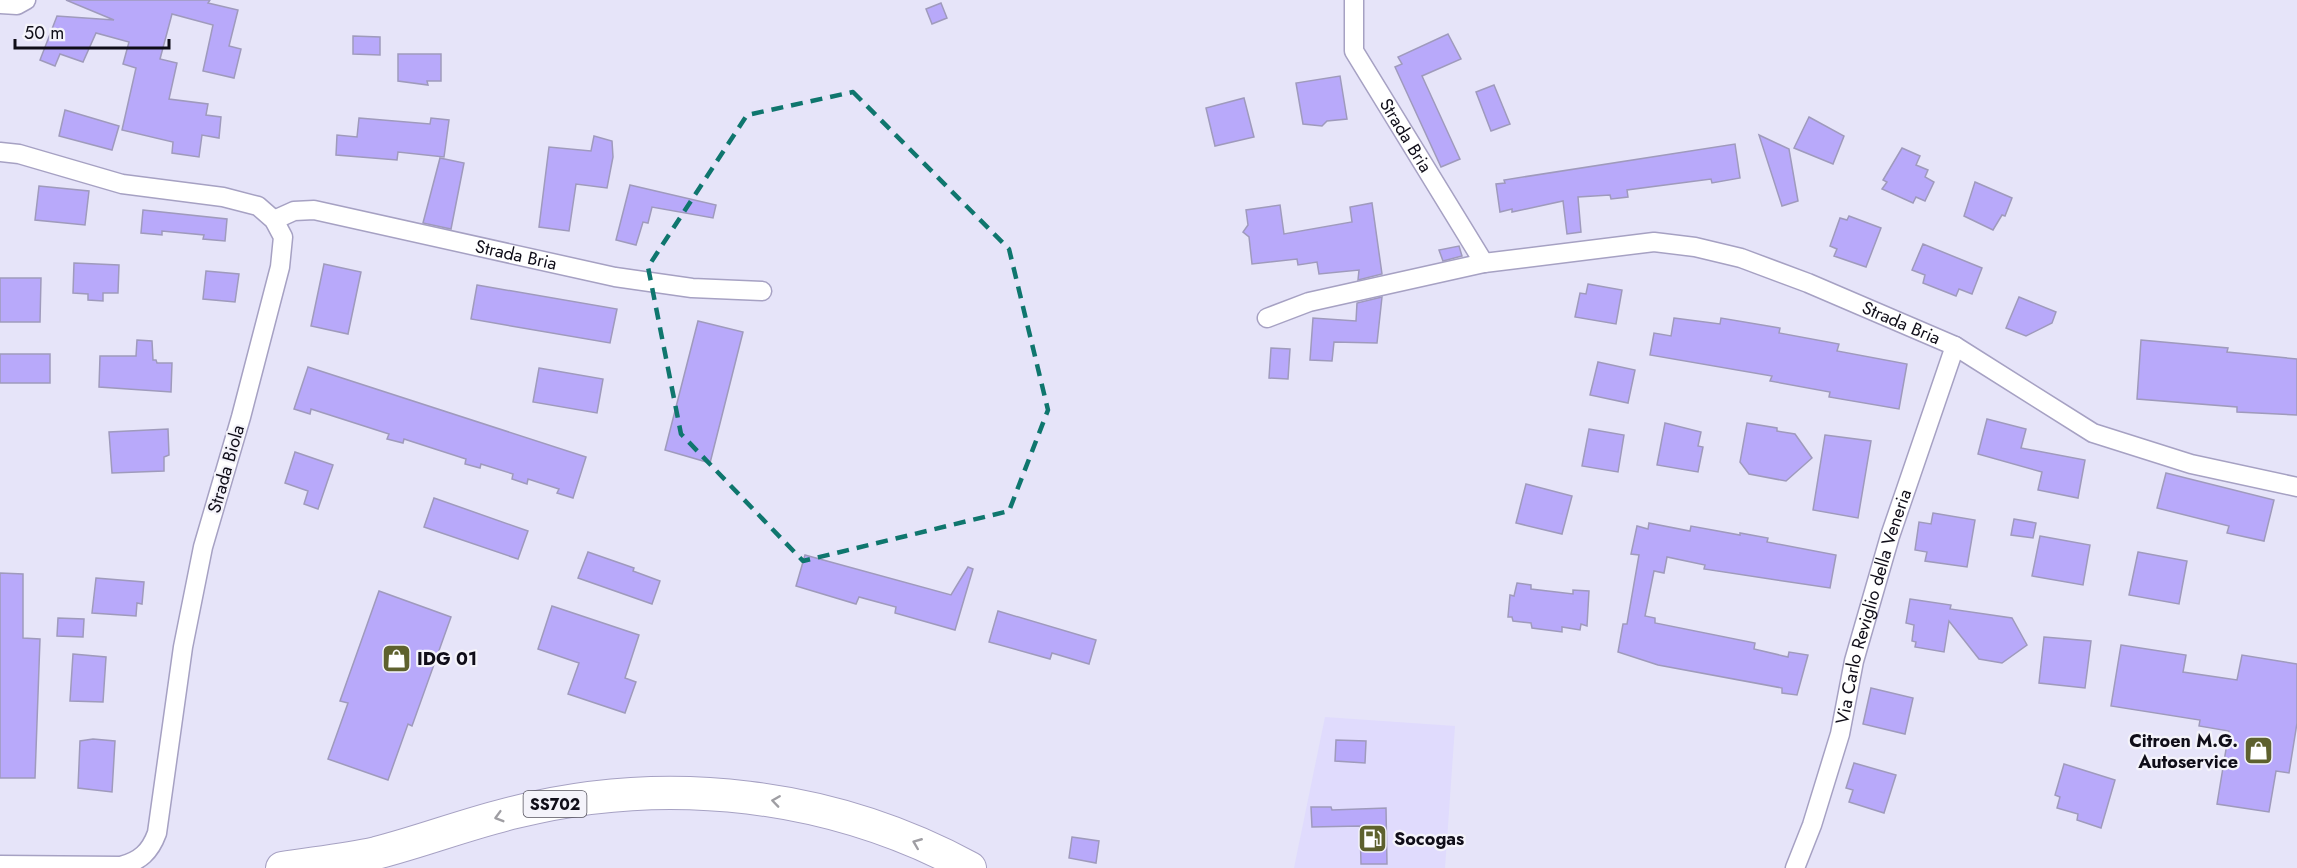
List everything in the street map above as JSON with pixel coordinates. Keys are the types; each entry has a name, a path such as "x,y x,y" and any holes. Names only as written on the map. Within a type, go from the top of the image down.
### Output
{"highway":[{"name":"SS702","path":"282,868 375,853 516,812 572,801 627,795 714,794 797,804 833,812 885,829 944,854 970,868"}],"street":[{"path":"0,4 17,5 26,0"},
{"name":"Strada Bria","path":"1354,0 1354,51 1484,263"},
{"path":"0,152 19,154 122,184 258,206 274,220"},
{"name":"Strada Bria","path":"274,220 294,211 314,210 615,277 692,288 762,291"},
{"name":"Strada Biola","path":"0,865 121,866 133,863 152,845 157,833 183,647 203,547 241,417 281,262 283,237 274,220"},
{"name":"Strada Bria","path":"1267,318 1309,302 1484,263 1654,242 1695,247 1741,258 1808,283 1955,346 2093,433 2191,464 2297,486"},
{"name":"Via Carlo Reviglio della Veneria","path":"1795,868 1812,825 1840,734 1854,662 1890,536 1955,346"}],"highlighted area":[{"path":"853,92 1009,249 1048,410 1009,511 803,561 681,434 648,267 747,115"}],"shaded area":[{"path":"1325,717 1455,726 1445,868 1294,868"}],"building":[{"path":"66,0 210,0 208,3 238,10 229,46 241,49 234,78 203,71 213,25 172,14 160,59 177,63 169,99 208,104 206,115 221,117 219,138 202,135 199,157 172,153 173,142 122,130 136,68 123,64 129,42 96,33 83,62 60,54 55,66 40,60 57,16 114,20"},
{"path":"941,3 947,18 932,24 926,9"},
{"path":"1448,34 1461,59 1422,76 1460,159 1441,167 1395,67 1402,64 1398,57"},
{"path":"353,36 380,37 380,55 353,54"},
{"path":"398,54 441,54 441,81 427,81 428,85 398,81"},
{"path":"1340,76 1347,119 1327,121 1322,126 1303,124 1296,83"},
{"path":"1494,85 1510,124 1491,131 1476,92"},
{"path":"1244,98 1254,137 1215,146 1206,108"},
{"path":"65,110 119,126 112,150 59,136"},
{"path":"1809,117 1844,136 1833,164 1794,148"},
{"path":"359,118 430,124 431,118 449,120 444,157 398,152 397,160 336,155 337,135 357,137"},
{"path":"1759,135 1789,149 1798,201 1782,206"},
{"path":"594,136 612,141 613,157 607,188 576,184 569,231 539,227 549,147 591,151"},
{"path":"1735,144 1740,178 1712,183 1711,179 1627,190 1628,197 1611,199 1610,195 1578,197 1581,232 1567,234 1563,201 1512,212 1512,209 1500,212 1496,184 1505,183 1504,180"},
{"path":"1902,148 1920,156 1916,165 1928,170 1925,177 1934,182 1925,201 1916,197 1913,203 1882,189 1887,182 1883,180"},
{"path":"440,158 464,163 451,229 423,223"},
{"path":"1975,182 2012,198 2005,216 2002,215 1993,230 1964,216"},
{"path":"630,185 716,205 713,218 652,207 648,223 643,222 636,245 616,240"},
{"path":"39,186 89,191 85,225 35,220"},
{"path":"1372,203 1382,274 1358,280 1359,270 1319,274 1317,262 1298,265 1297,259 1252,264 1249,237 1243,232 1248,225 1246,210 1280,205 1284,234 1352,222 1350,207"},
{"path":"143,210 227,219 225,241 203,239 204,235 162,231 162,235 141,233"},
{"path":"1849,216 1881,228 1866,267 1834,256 1837,249 1830,246 1840,218 1847,220"},
{"path":"1923,244 1982,268 1972,294 1959,289 1956,296 1923,283 1925,275 1912,270"},
{"path":"1459,246 1462,256 1443,261 1439,250"},
{"path":"74,263 119,265 118,293 103,293 103,301 88,300 88,294 73,293"},
{"path":"324,264 361,272 348,334 311,326"},
{"path":"206,271 239,274 235,302 203,299"},
{"path":"0,278 41,278 40,322 0,322"},
{"path":"1588,284 1622,290 1616,324 1575,317 1580,293 1586,294"},
{"path":"477,285 617,309 610,343 471,319"},
{"path":"1382,297 1377,343 1334,342 1332,361 1310,360 1313,318 1356,321 1357,303"},
{"path":"2019,297 2056,312 2052,323 2026,336 2006,328"},
{"path":"1674,318 1720,324 1721,318 1780,328 1779,333 1839,344 1837,351 1907,364 1899,409 1829,397 1830,392 1770,381 1772,376 1650,355 1654,333 1671,336"},
{"path":"698,321 743,332 710,463 665,450"},
{"path":"137,340 152,341 153,360 157,363 172,363 171,392 99,387 100,356 136,356"},
{"path":"2141,340 2228,348 2227,352 2297,359 2297,415 2237,412 2237,407 2137,399"},
{"path":"1271,348 1290,349 1288,379 1269,378"},
{"path":"0,354 50,354 50,383 0,383"},
{"path":"1598,362 1635,370 1628,403 1590,395"},
{"path":"308,367 586,457 573,498 557,493 559,489 528,479 527,484 512,479 513,474 481,464 480,468 465,464 466,459 404,439 403,443 387,439 389,434 311,409 310,414 294,409"},
{"path":"539,368 603,379 597,413 533,402"},
{"path":"1987,419 2026,429 2021,448 2085,460 2078,498 2038,490 2042,472 1978,454"},
{"path":"1665,423 1701,432 1698,446 1703,447 1698,472 1657,465"},
{"path":"1747,423 1777,428 1777,431 1795,434 1812,458 1786,481 1749,474 1740,462"},
{"path":"168,429 169,455 164,457 164,471 112,473 109,432"},
{"path":"1589,429 1624,435 1618,472 1582,466"},
{"path":"1825,435 1871,441 1858,518 1813,510"},
{"path":"295,452 333,465 318,509 304,504 308,491 285,483"},
{"path":"2166,473 2274,500 2264,541 2227,533 2229,526 2157,508"},
{"path":"1526,484 1572,496 1562,534 1516,523"},
{"path":"434,498 528,531 518,559 424,527"},
{"path":"1933,513 1975,520 1967,567 1925,561 1927,552 1915,550 1919,522 1931,524"},
{"path":"2014,519 2036,523 2033,538 2011,535"},
{"path":"1649,523 1690,531 1691,526 1740,535 1740,533 1768,538 1767,542 1836,555 1830,588 1704,569 1705,565 1667,557 1664,573 1654,571 1645,616 1655,618 1655,623 1755,643 1754,649 1788,657 1789,652 1808,655 1797,695 1782,693 1782,688 1658,665 1618,652 1623,624 1627,624 1639,555 1631,554 1637,526 1648,529"},
{"path":"2040,536 2090,545 2083,585 2032,576"},
{"path":"588,552 634,568 633,571 660,581 652,604 578,578"},
{"path":"2138,552 2187,561 2179,604 2129,595"},
{"path":"805,555 951,595 968,567 973,569 955,630 895,613 896,607 859,597 856,604 796,586"},
{"path":"0,573 23,574 23,638 40,639 35,778 0,778"},
{"path":"96,578 144,582 142,604 137,603 136,616 92,613"},
{"path":"1517,583 1531,585 1531,589 1573,594 1573,590 1589,591 1587,626 1581,624 1580,630 1562,627 1562,632 1532,628 1531,623 1513,621 1512,617 1508,617 1510,595 1514,596"},
{"name":"IDG 01","path":"379,591 451,617 412,726 408,724 388,780 328,759 348,703 340,701"},
{"path":"1910,599 1951,605 1950,609 2012,618 2027,645 2002,663 1979,659 1949,621 1944,652 1915,647 1916,642 1912,641 1914,625 1906,623"},
{"path":"552,606 639,635 625,678 636,682 625,713 568,694 579,663 538,649"},
{"path":"998,611 1096,640 1089,664 1052,653 1050,659 989,642"},
{"path":"58,618 84,619 83,637 57,636"},
{"path":"2044,637 2091,641 2085,688 2039,683"},
{"name":"Citroen M.G. Autoservice","path":"2121,645 2186,655 2183,672 2237,680 2242,655 2297,664 2297,723 2289,773 2276,771 2269,812 2217,804 2229,731 2199,726 2200,720 2111,706"},
{"path":"73,654 106,657 103,702 70,701"},
{"path":"1871,688 1913,698 1905,734 1863,724"},
{"path":"93,739 115,741 112,792 78,788 80,741"},
{"path":"1336,740 1366,741 1365,763 1335,761"},
{"path":"1854,763 1896,775 1884,813 1849,802 1853,790 1846,788"},
{"path":"2064,764 2115,780 2101,828 2077,820 2078,814 2057,808 2060,797 2055,795"},
{"path":"1311,807 1331,807 1332,810 1386,808 1387,864 1361,864 1360,826 1312,827"},
{"path":"1072,837 1099,841 1096,863 1069,858"}],"place":[{"name":"IDG 01","path":"396,659"},
{"name":"Citroen M.G. Autoservice","path":"2259,751"},
{"name":"Socogas","path":"1373,839"}]}
